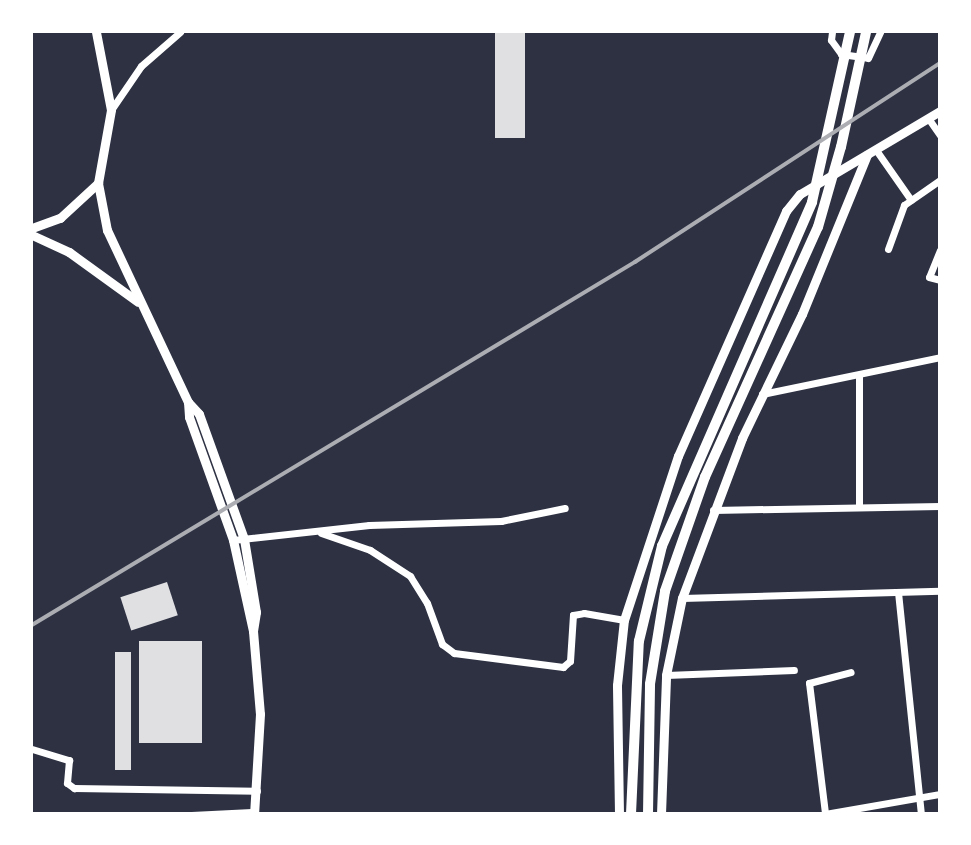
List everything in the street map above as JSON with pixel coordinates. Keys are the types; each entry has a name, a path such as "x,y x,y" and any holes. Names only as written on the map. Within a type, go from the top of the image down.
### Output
{"main road":[{"path":"631,814 639,641 662,546 804,223 825,156 850,32"},
{"path":"648,814 650,684 665,591 705,477 818,227 866,32"}],"street":[{"path":"96,32 111,110 98,183 113,249 188,402 199,414 244,539 256,612 253,631"},
{"path":"111,110 146,60 180,32"},
{"path":"832,32 831,40 841,54 868,58 880,32"},
{"path":"619,814 617,685 624,620 678,456 786,212 800,194 940,111"},
{"path":"928,118 940,135"},
{"path":"871,152 911,200"},
{"path":"661,814 666,675 682,598 721,476 802,314 871,152"},
{"path":"888,249 897,218 911,200 940,180"},
{"path":"32,228 60,218 98,183"},
{"path":"32,235 69,252 142,305"},
{"path":"940,250 929,277 940,280"},
{"path":"761,394 859,377 940,358"},
{"path":"859,377 859,506"},
{"path":"188,402 189,417 233,540 253,631 260,714 254,812"},
{"path":"678,456 688,461"},
{"path":"712,510 940,506"},
{"path":"233,540 321,533 369,525 501,521 565,508"},
{"path":"321,533 370,550 410,576 427,603 442,644 454,653 563,667 570,661 573,615 584,612 624,620"},
{"path":"682,598 940,591"},
{"path":"898,592 921,814"},
{"path":"666,675 794,670"},
{"path":"851,672 809,683 825,813 940,794"},
{"path":"32,749 69,760 67,783 74,788 257,792"}],"lane":[{"path":"192,814 254,812"}],"building":[{"path":"495,32 525,32 525,138 495,138"},
{"path":"167,582 178,615 131,630 120,597"},
{"path":"139,641 202,641 202,743 139,743"},
{"path":"115,652 131,652 131,770 115,770"}],"railway":[{"path":"32,625 635,262 940,63"}]}
